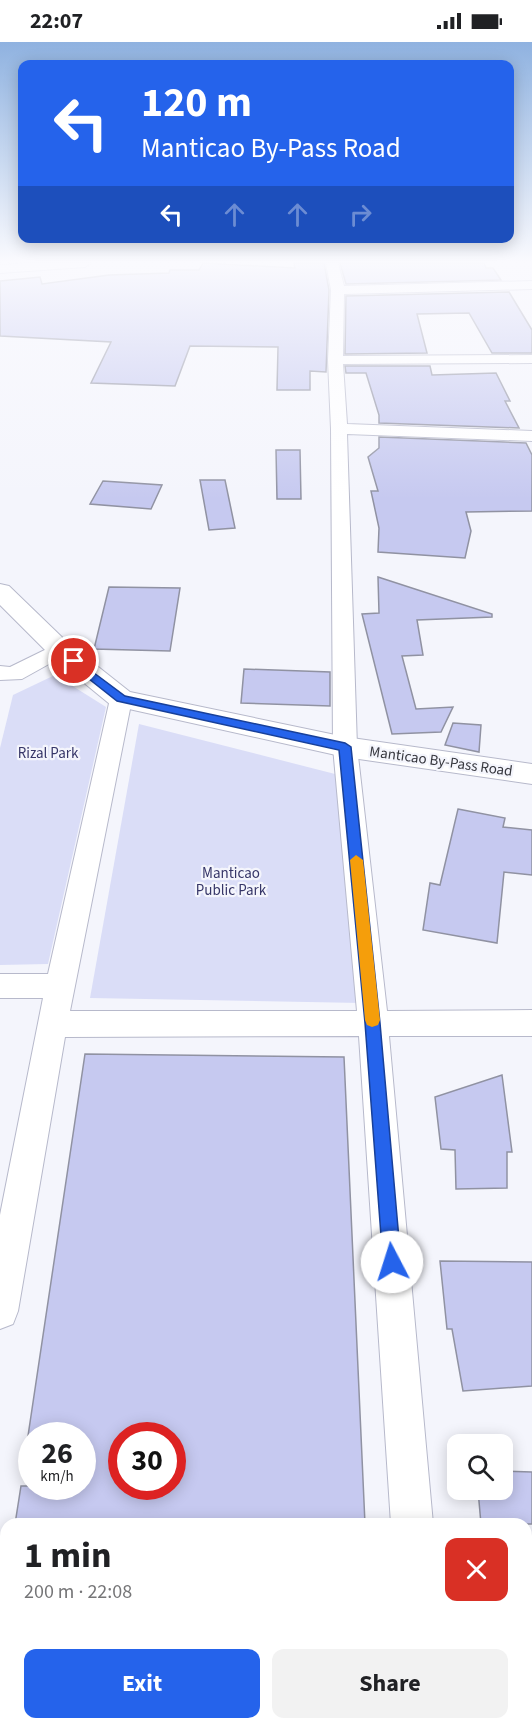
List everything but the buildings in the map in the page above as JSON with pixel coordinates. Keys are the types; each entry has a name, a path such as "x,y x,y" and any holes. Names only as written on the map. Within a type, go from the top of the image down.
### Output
{"street":[{"path":"336,342 345,747 373,1023 412,1518"},
{"path":"335,360 532,359"},
{"path":"339,429 532,435"},
{"name":"Manticao By-Pass Road","path":"0,591 59,649 121,699 345,747 532,774"},
{"path":"0,695 7,673 59,649"},
{"path":"0,1311 52,1024 121,699"},
{"path":"0,986 61,986"},
{"path":"52,1024 532,1023"}],"green space":[{"name":"Rizal Park","path":"55,675 106,707 48,964 0,965 0,748 13,695"},
{"name":"Manticao Public Park","path":"139,724 339,775 361,1003 90,998"}],"slow traffic":[{"path":"356,860 372,1020"}],"route":[{"path":"74,661 121,699 345,747 373,1023 392,1262"}]}
